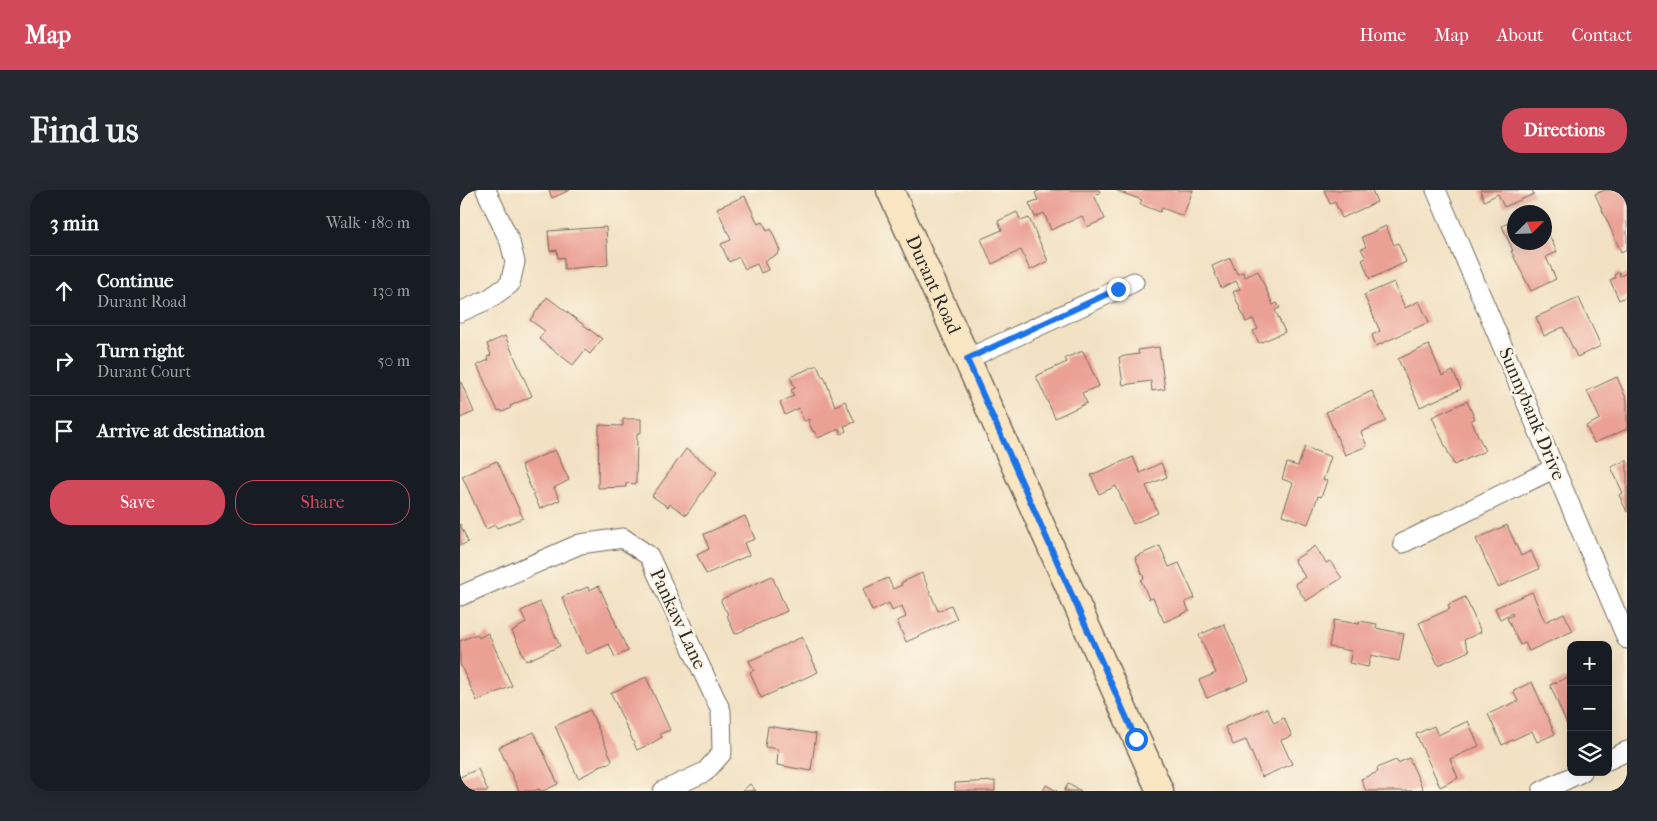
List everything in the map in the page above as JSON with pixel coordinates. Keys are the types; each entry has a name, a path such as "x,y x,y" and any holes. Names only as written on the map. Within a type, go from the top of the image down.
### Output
{"street":[{"path":"460,312 489,300 510,284 515,262 510,242 486,190"},
{"name":"Durant Road","path":"890,190 1160,791"},
{"name":"Sunnybank Drive","path":"1436,190 1627,639"},
{"path":"967,359 1134,282"},
{"path":"1403,543 1555,468"},
{"name":"Pankaw Lane","path":"460,596 580,544 623,538 649,556 721,711 722,753 705,772 663,791"},
{"path":"1612,758 1627,751"},
{"path":"1542,791 1574,776"}],"building":[{"path":"549,190 570,190 552,198"},
{"path":"1040,190 1099,190 1100,193 1094,195 1105,219 1087,227 1082,216 1051,230 1044,213 1035,217 1029,203 1038,200 1035,193"},
{"path":"1115,190 1193,190 1183,216 1162,208 1160,212 1140,204 1142,200"},
{"path":"1324,190 1372,190 1377,202 1342,218 1335,202 1330,204"},
{"path":"1480,190 1532,190 1534,194 1504,207 1498,194 1484,201"},
{"path":"1605,190 1627,190 1627,249 1621,252 1595,194"},
{"path":"745,196 758,224 763,222 767,231 771,229 780,251 764,261 768,270 761,273 757,264 745,269 739,257 729,262 721,244 731,240 717,208"},
{"path":"1017,212 1021,221 1029,218 1048,261 1030,270 1021,250 992,264 981,239 1002,230 998,221"},
{"path":"1507,224 1507,237 1502,226"},
{"path":"1386,226 1394,245 1398,243 1406,262 1370,279 1362,260 1366,258 1361,249 1366,247 1362,237"},
{"path":"606,227 608,265 564,269 564,257 558,258 557,250 550,251 548,231"},
{"path":"1552,241 1557,252 1546,257 1556,279 1531,291 1511,251 1552,250"},
{"path":"1230,258 1237,274 1243,272 1245,277 1258,271 1273,305 1277,303 1280,308 1275,310 1285,332 1259,343 1253,331 1258,329 1253,319 1246,322 1233,292 1240,289 1236,281 1221,288 1212,266"},
{"path":"1619,272 1620,276 1627,273 1627,296 1619,300 1610,280 1615,278 1614,275"},
{"path":"1394,282 1405,308 1419,301 1429,322 1376,346 1372,335 1380,331 1364,295"},
{"path":"547,297 602,339 590,354 585,350 573,365 539,339 545,331 530,320"},
{"path":"1579,298 1601,346 1577,357 1563,327 1544,336 1536,317"},
{"path":"505,336 532,396 510,406 511,408 502,412 501,410 498,411 477,365 489,360 487,357 491,355 487,344"},
{"path":"1429,345 1442,376 1453,371 1461,389 1420,407 1398,359"},
{"path":"1159,347 1165,389 1152,391 1151,381 1123,385 1119,357 1139,354 1138,350"},
{"path":"1083,351 1099,386 1082,393 1087,403 1055,418 1036,376 1067,362 1065,358"},
{"path":"817,365 822,377 824,376 835,406 845,401 855,422 844,426 846,431 841,434 839,429 818,438 813,432 808,421 810,421 809,419 805,421 803,419 799,408 785,415 780,402 794,396 791,390 795,388 790,377"},
{"path":"1617,377 1627,400 1627,429 1594,443 1586,426 1600,419 1587,391"},
{"path":"460,380 474,412 460,418"},
{"path":"1372,391 1386,421 1361,432 1367,446 1345,455 1326,412"},
{"path":"1467,401 1475,419 1471,420 1485,451 1454,465 1432,417"},
{"path":"623,419 641,419 641,433 637,433 636,484 626,483 626,487 598,488 599,425 623,426"},
{"path":"1305,447 1331,457 1323,480 1327,481 1321,497 1318,496 1308,524 1282,515 1293,483 1282,479 1287,463 1298,466"},
{"path":"686,449 717,472 686,515 670,504 668,507 652,496"},
{"path":"555,450 569,480 554,488 560,500 540,509 521,465"},
{"path":"1133,457 1140,473 1161,463 1167,477 1146,486 1158,513 1133,524 1116,486 1099,494 1091,475"},
{"path":"1627,460 1627,512 1619,495 1623,493 1611,467"},
{"path":"497,461 523,518 497,528 495,525 486,529 462,476"},
{"path":"745,516 755,539 744,543 749,555 706,574 697,555 709,549 704,534"},
{"path":"460,524 468,542 460,546"},
{"path":"1507,525 1521,556 1531,551 1539,569 1498,587 1476,539"},
{"path":"1160,546 1169,567 1179,563 1195,598 1185,602 1189,611 1164,622 1153,598 1149,599 1141,580 1144,578 1135,557"},
{"path":"1315,546 1326,563 1330,561 1342,578 1306,601 1295,584 1305,577 1294,560"},
{"path":"922,573 938,611 951,605 957,619 906,642 897,621 906,617 902,606 892,611 889,603 872,611 863,589 888,578 893,589"},
{"path":"772,576 787,611 735,634 721,601 722,599"},
{"path":"599,586 628,651 615,657 609,644 587,654 562,597 588,587 589,590"},
{"path":"1532,592 1545,622 1564,613 1573,631 1529,651 1525,643 1520,645 1507,618 1513,615 1512,613 1500,619 1495,608"},
{"path":"1465,597 1481,632 1464,640 1469,651 1438,665 1419,623 1450,609 1448,605"},
{"path":"540,602 560,646 526,661 512,631 526,623 521,611"},
{"path":"1334,620 1359,624 1360,621 1377,624 1376,628 1404,634 1399,661 1371,655 1368,667 1349,663 1352,651 1329,647"},
{"path":"1224,624 1249,680 1207,698 1199,680 1216,673 1199,635"},
{"path":"488,633 512,686 477,701 460,664 460,641 477,634 479,638"},
{"path":"802,637 818,672 761,698 750,672 754,670 749,661"},
{"path":"646,677 670,730 660,734 662,737 654,742 637,750 611,693"},
{"path":"1567,678 1567,724 1550,685"},
{"path":"1532,682 1555,734 1537,742 1532,731 1502,745 1488,714 1518,701 1513,691"},
{"path":"1267,708 1274,723 1284,718 1292,736 1281,740 1292,764 1262,777 1246,740 1233,745 1225,727"},
{"path":"590,710 612,760 578,778 555,726"},
{"path":"1468,721 1479,746 1450,759 1458,778 1440,787 1416,734 1434,726 1438,735"},
{"path":"768,726 816,734 811,771 777,765 778,749 765,747"},
{"path":"534,732 558,784 543,791 539,789 519,791 499,747"},
{"path":"1409,758 1423,789 1419,791 1366,791 1361,779 1378,772 1377,768 1396,760 1398,763"},
{"path":"478,769 488,791 460,791 460,777"},
{"path":"995,781 995,791 955,791 955,783"},
{"path":"750,784 756,791 742,791"},
{"path":"1068,784 1081,791 1064,791"},
{"path":"1046,785 1057,791 1043,791"}],"route":[{"path":"1118,289 967,359 1136,739"}]}
